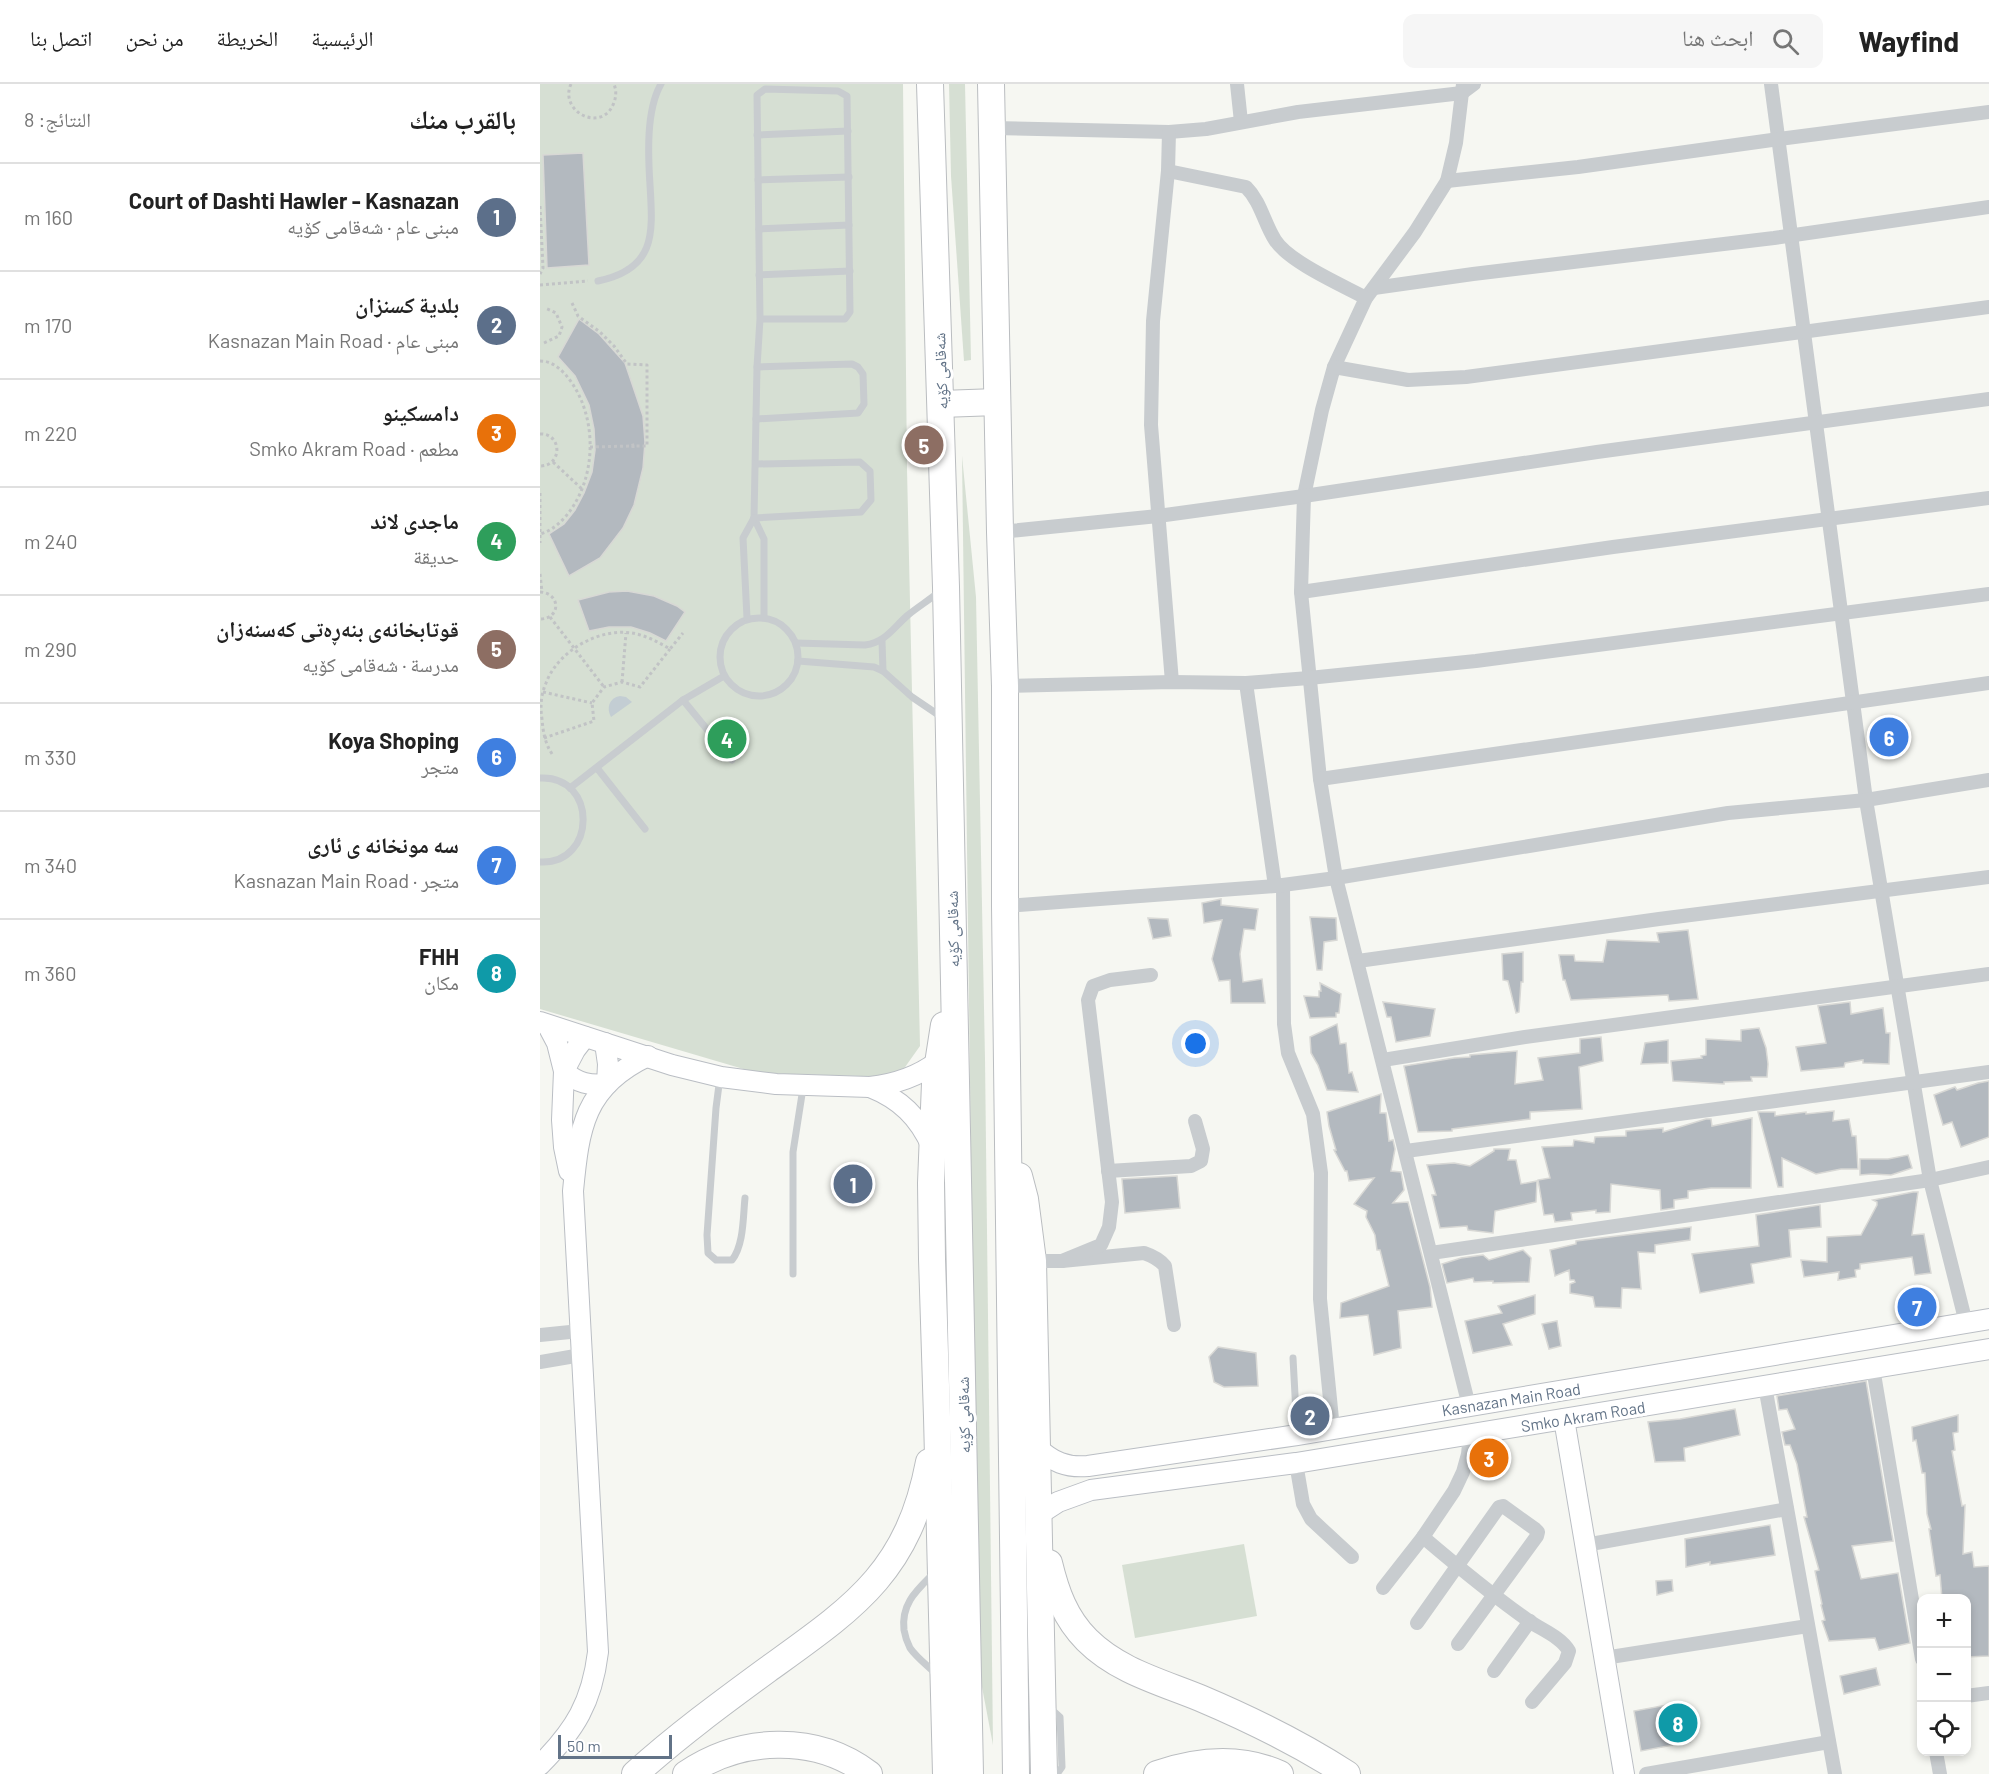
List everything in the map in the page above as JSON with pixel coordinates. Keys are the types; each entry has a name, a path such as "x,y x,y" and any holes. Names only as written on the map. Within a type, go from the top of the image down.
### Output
{"highway":[{"name":"شەقامی کۆیە","path":"930,84 946,587 970,1774"},
{"path":"991,84 1005,686 1005,906 1016,1774"},
{"path":"941,404 997,402"},
{"path":"946,1774 932,1259 932,1147 937,1062 954,977"},
{"path":"1008,1130 1025,1199 1033,1261 1044,1774"},
{"path":"635,1774 687,1729 825,1628 865,1594 896,1553 912,1522 925,1481 938,1417"},
{"path":"1038,1519 1060,1601 1088,1642 1116,1663 1266,1727 1292,1740 1347,1774"},
{"path":"686,1774 713,1758 729,1752 769,1745 800,1746 829,1753 869,1774"},
{"path":"1157,1774 1196,1763 1229,1761 1253,1765 1280,1774"}],"street":[{"path":"1238,84 1241,122"},
{"path":"992,128 1169,132 1206,129 1298,112 1462,88 1474,84"},
{"path":"1771,84 1866,800 1930,1180 1966,1323"},
{"path":"1462,88 1456,143 1447,181 1415,232 1370,293 1334,367 1322,410 1304,496 1301,592 1320,779 1336,878 1469,1406"},
{"path":"1447,181 1578,167 1989,112"},
{"path":"1169,132 1168,171 1154,321 1151,425 1173,682"},
{"path":"1168,171 1246,187 1255,196 1276,241 1290,256 1370,293 1520,268 1791,235 1989,207"},
{"path":"1334,367 1408,380 1466,377 1989,307"},
{"path":"1000,532 1158,516 1597,452 1989,399"},
{"path":"1301,592 1989,498"},
{"path":"1005,686 1173,682 1246,683 1309,678 1476,661 1989,594"},
{"path":"1246,683 1279,885 1284,1024 1288,1053 1313,1114 1321,1173 1320,1299 1333,1429"},
{"path":"1320,779 1989,683"},
{"path":"1005,906 1279,885 1336,878 1728,813 1866,800 1989,780"},
{"path":"1358,961 1659,919 1989,877"},
{"path":"1383,1060 1525,1037 1989,974"},
{"path":"1062,1262 1101,1245 1109,1227 1112,1202 1088,1000 1093,986 1110,980 1151,975"},
{"path":"544,1024 672,1065 721,1077 758,1082 870,1087 906,1080 937,1062"},
{"path":"544,1024 557,1043 564,1071 563,1133 573,1191"},
{"path":"564,1071 585,1037"},
{"path":"605,1043 608,1064 607,1084"},
{"path":"540,1765 567,1736 580,1717 592,1685 598,1652 573,1191 578,1146 584,1122 594,1099 620,1072 648,1056"},
{"path":"564,1071 579,1082 607,1084"},
{"path":"1406,1151 1989,1072"},
{"path":"870,1087 897,1100 908,1110 922,1127 932,1147"},
{"path":"1108,1171 1191,1166 1201,1161 1203,1149 1195,1121"},
{"path":"1431,1253 1930,1180 1989,1167"},
{"path":"1033,1261 1062,1262 1144,1253 1150,1255 1165,1266 1174,1325"},
{"name":"Kasnazan Main Road","path":"1037,1448 1054,1461 1076,1467 1297,1435 1989,1319"},
{"path":"540,1335 580,1331"},
{"name":"Smko Akram Road","path":"1038,1519 1058,1502 1091,1490 1296,1463 1989,1349"},
{"path":"540,1362 581,1355"},
{"path":"1873,1368 1920,1648"},
{"path":"1765,1386 1835,1774"},
{"path":"1564,1419 1624,1774"},
{"path":"1383,1588 1424,1537 1454,1491 1463,1472 1470,1435"},
{"path":"1296,1463 1303,1504 1311,1519 1352,1557"},
{"path":"1417,1623 1501,1506 1535,1529 1538,1532 1537,1536 1458,1644"},
{"path":"1585,1545 1787,1509"},
{"path":"1424,1537 1457,1566 1530,1621 1565,1644 1569,1651 1565,1663 1532,1702"},
{"path":"1494,1671 1530,1621"},
{"path":"1604,1658 1808,1626"},
{"path":"1971,1695 1989,1693"},
{"path":"1646,1774 1829,1742"},
{"path":"1937,1756 1940,1774"}],"lane":[{"path":"598,280 618,276 634,266 646,250 651,236 649,140 652,110 661,84"},
{"path":"747,618 743,538 754,518 760,319 757,95 765,88 838,90 848,96 850,312 845,319 760,319"},
{"path":"757,135 848,131"},
{"path":"758,180 849,177"},
{"path":"759,229 849,225"},
{"path":"759,275 850,271"},
{"path":"756,419 858,413 864,404 863,374 852,364 757,367"},
{"path":"754,518 861,512 871,500 870,471 860,462 756,464"},
{"path":"754,518 764,539 764,618"},
{"path":"796,643 865,645 882,640 909,614 946,587"},
{"path":"747,618 764,618 779,623 789,632 796,643 798,661 796,672 783,689 763,697 752,697 733,687 724,675 719,660 721,644 729,631 747,618"},
{"path":"882,640 883,671"},
{"path":"798,661 865,665 883,671 912,697 948,721"},
{"path":"570,788 683,700 724,675"},
{"path":"683,700 732,759"},
{"path":"597,768 645,829"},
{"path":"540,778 559,781 570,788 579,799 584,812 584,826 579,840 571,851 559,859 540,862"},
{"path":"721,1077 716,1108 707,1235 708,1253 716,1260 732,1260 735,1256 740,1241 745,1198"},
{"path":"793,1274 793,1152 804,1085"},
{"path":"1293,1358 1297,1435"},
{"path":"941,1565 911,1597 906,1605 904,1623 905,1635 910,1647 944,1681"},
{"path":"1042,1700 1060,1717 1062,1767 1057,1774"}],"path":[{"path":"571,84 569,100 576,111 587,117 599,117 610,111 616,99 614,84"},
{"path":"540,206 543,268 540,274"},
{"path":"540,285 598,280"},
{"path":"572,303 578,316 600,332 627,364 647,365 648,452"},
{"path":"544,342 559,336 562,327 556,313 545,308"},
{"path":"540,361 548,361 559,368 579,395 586,413 590,447 590,460 582,489 572,510 554,528 540,534"},
{"path":"540,434 546,434 555,441 558,452 553,462 547,466 540,466"},
{"path":"632,441 633,448"},
{"path":"590,447 647,446"},
{"path":"553,462 582,489"},
{"path":"540,493 540,543"},
{"path":"540,574 541,592 554,598 556,605 550,617 540,619"},
{"path":"550,617 604,687"},
{"path":"622,682 626,633"},
{"path":"552,754 544,738 541,711 543,692 552,672 574,649 602,634 633,633 659,642 670,649"},
{"path":"544,738 594,721 592,703 604,687 622,682 640,687 683,633"},
{"path":"543,692 592,703"}],"shaded area":[{"path":"540,84 903,84 907,469 920,1046 898,1077 757,1073 540,1009"},
{"path":"949,84 965,84 971,360 964,361 951,176"},
{"path":"962,456 976,597 985,1059 993,1745 982,1687 977,1628"},
{"path":"620,696 632,702 611,717 610,704 613,699"},
{"path":"1244,1544 1257,1616 1135,1638 1122,1565"}],"building":[{"path":"583,153 589,265 547,268 543,155"},
{"path":"579,319 599,334 625,363 643,416 645,442 643,468 634,505 623,528 600,558 569,576 549,534 564,524 575,510 592,472 595,450 589,405 575,376 558,357"},
{"path":"627,591 654,596 685,612 666,641 631,627 609,627 589,631 578,600 609,592"},
{"path":"1221,899 1221,905 1258,909 1255,930 1244,929 1240,954 1243,982 1262,979 1265,1003 1231,1003 1230,980 1219,981 1212,959 1222,920 1204,923 1202,903"},
{"path":"1310,917 1336,918 1337,940 1324,942 1322,970 1317,970"},
{"path":"1148,918 1168,919 1171,936 1153,939"},
{"path":"1688,930 1698,999 1669,1001 1668,995 1571,1000 1565,980 1563,980 1559,955 1574,955 1575,961 1603,962 1607,940 1659,942 1657,933"},
{"path":"1523,952 1523,982 1521,982 1519,1012 1516,1013 1508,981 1503,980 1502,954"},
{"path":"1320,983 1341,994 1339,1013 1336,1013 1336,1017 1310,1018 1304,996 1319,997"},
{"path":"1383,1002 1435,1009 1430,1036 1396,1042 1391,1017 1387,1017"},
{"path":"1850,1002 1851,1014 1883,1008 1886,1033 1890,1033 1889,1064 1863,1063 1863,1060 1845,1063 1844,1067 1801,1071 1796,1047 1826,1043 1818,1006"},
{"path":"1337,1024 1340,1044 1346,1043 1349,1073 1352,1072 1358,1092 1327,1090 1311,1053 1310,1037"},
{"path":"1759,1028 1766,1048 1767,1077 1751,1077 1752,1081 1724,1082 1724,1084 1673,1081 1671,1061 1702,1058 1701,1056 1706,1055 1706,1039 1741,1041 1741,1030"},
{"path":"1601,1037 1603,1061 1579,1067 1582,1109 1530,1112 1530,1119 1452,1129 1452,1131 1418,1132 1404,1066 1470,1057 1470,1055 1517,1051 1515,1084 1543,1080 1538,1058 1580,1053 1580,1039"},
{"path":"1668,1040 1668,1063 1641,1064 1645,1043"},
{"path":"1989,1081 1989,1137 1961,1147 1952,1122 1943,1125 1934,1095 1955,1087 1957,1090"},
{"path":"1381,1094 1380,1113 1386,1113 1389,1141 1393,1140 1395,1149 1391,1171 1401,1172 1404,1190 1393,1203 1408,1202 1430,1287 1432,1307 1398,1311 1401,1348 1374,1355 1368,1315 1340,1318 1341,1303 1389,1286 1380,1250 1377,1250 1375,1235 1366,1217 1367,1211 1354,1204 1374,1178 1349,1181 1347,1171 1334,1150 1336,1150 1327,1112"},
{"path":"1834,1111 1833,1121 1849,1119 1852,1136 1856,1136 1858,1169 1841,1169 1816,1174 1782,1158 1783,1187 1778,1187 1758,1112 1775,1112 1775,1116"},
{"path":"1752,1118 1751,1188 1711,1188 1688,1191 1688,1198 1674,1200 1674,1208 1661,1210 1660,1190 1611,1184 1610,1212 1596,1213 1596,1210 1571,1213 1572,1220 1555,1222 1553,1214 1544,1215 1538,1180 1550,1178 1542,1147 1573,1146 1574,1140 1594,1143 1595,1137 1626,1136 1626,1131 1663,1128 1663,1132 1706,1119 1711,1119 1712,1126"},
{"path":"1494,1149 1510,1149 1508,1160 1516,1160 1521,1184 1537,1181 1536,1202 1495,1211 1493,1233 1468,1230 1467,1226 1440,1228 1432,1195 1436,1195 1427,1165 1454,1163 1470,1166"},
{"path":"1908,1155 1912,1168 1891,1175 1860,1175 1860,1159 1888,1159"},
{"path":"1177,1176 1180,1208 1125,1213 1122,1179"},
{"path":"1918,1192 1912,1235 1924,1234 1931,1273 1915,1275 1912,1257 1860,1264 1860,1269 1855,1270 1856,1277 1838,1280 1839,1272 1804,1277 1801,1260 1827,1262 1827,1237 1861,1235 1877,1205 1877,1202 1873,1200"},
{"path":"1820,1205 1821,1227 1789,1230 1791,1257 1751,1264 1754,1283 1700,1293 1692,1254 1759,1246 1756,1215"},
{"path":"1691,1227 1690,1240 1655,1245 1655,1253 1638,1252 1641,1289 1622,1288 1621,1308 1595,1307 1593,1297 1570,1293 1570,1284 1575,1282 1570,1280 1569,1270 1555,1276 1550,1250 1576,1244 1576,1241"},
{"path":"1523,1250 1531,1258 1529,1282 1474,1282 1473,1278 1447,1283 1442,1264 1483,1255 1489,1260"},
{"path":"1535,1295 1535,1314 1503,1324 1512,1345 1473,1353 1465,1321 1502,1313 1498,1306"},
{"path":"1557,1321 1561,1346 1549,1349 1542,1324"},
{"path":"1218,1347 1256,1353 1258,1386 1224,1387 1214,1382 1209,1357"},
{"path":"1866,1381 1893,1541 1852,1546 1861,1579 1898,1573 1910,1643 1879,1650 1875,1638 1829,1641 1822,1621 1825,1620 1815,1571 1819,1570 1804,1517 1807,1517 1797,1464 1790,1445 1785,1445 1782,1432 1795,1429 1787,1409 1779,1410 1777,1396"},
{"path":"1735,1409 1740,1435 1684,1448 1685,1461 1655,1462 1648,1422"},
{"path":"1958,1415 1958,1432 1953,1433 1955,1450 1952,1451 1962,1506 1965,1505 1963,1554 1972,1552 1974,1567 1989,1566 1989,1656 1971,1657 1971,1594 1942,1594 1940,1575 1936,1576 1929,1529 1931,1529 1927,1514 1925,1473 1922,1473 1916,1440 1913,1441 1912,1427"},
{"path":"1770,1525 1775,1555 1686,1567 1685,1539"},
{"path":"1672,1580 1673,1591 1657,1595 1656,1581"},
{"path":"1876,1668 1880,1685 1844,1694 1840,1676"},
{"path":"1683,1702 1690,1742 1641,1751 1634,1711"}],"place":[{"name":"قوتابخانەی بنەڕەتی کەسنەزان","path":"924,445"},
{"name":"Koya Shoping","path":"1889,737"},
{"name":"ماجدی لاند","path":"727,739"},
{"name":"Court of Dashti Hawler - Kasnazan","path":"853,1184"},
{"name":"سه مونخانه ی ئاری","path":"1917,1307"},
{"name":"بلدية كسنزان","path":"1310,1416"},
{"name":"دامسكينو","path":"1489,1458"},
{"name":"FHH","path":"1678,1723"}]}
